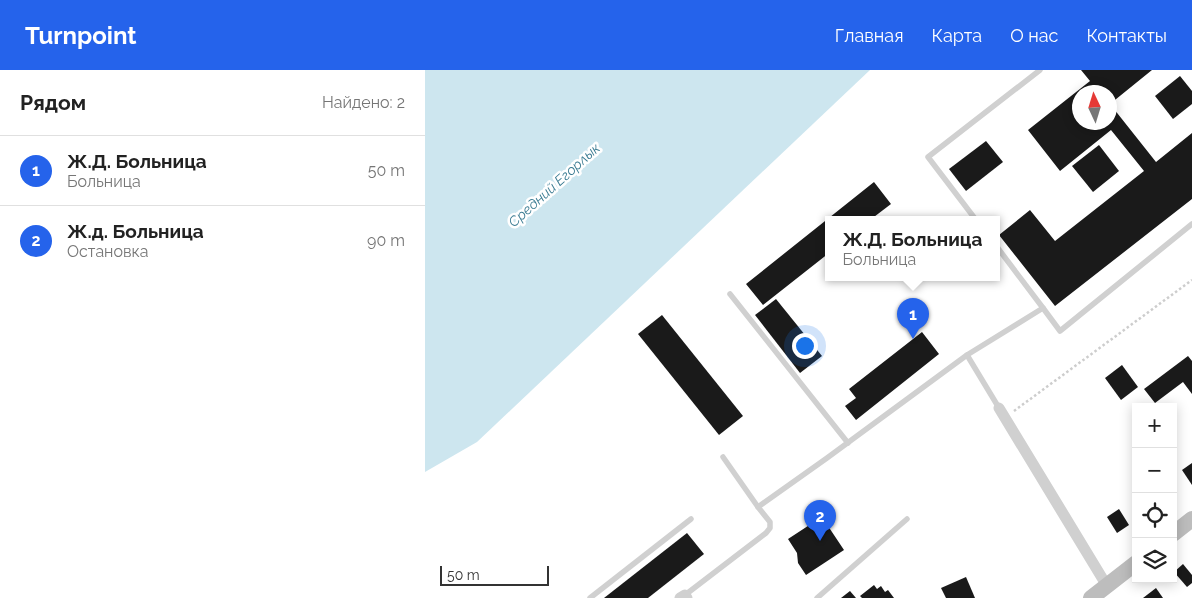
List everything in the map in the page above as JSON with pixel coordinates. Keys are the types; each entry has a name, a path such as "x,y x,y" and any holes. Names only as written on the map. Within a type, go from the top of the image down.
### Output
{"main road":[{"path":"1177,531 1192,519"},
{"path":"1091,598 1132,566"}],"street":[{"path":"1002,413 1107,586"}],"lane":[{"path":"973,216 928,157 1040,70"},
{"path":"1000,251 1060,331 1192,224"},
{"path":"730,294 848,443"},
{"path":"757,507 848,443 967,355 1043,308"},
{"path":"967,355 1002,413"},
{"path":"684,597 766,534 770,528 770,522 757,507 723,457"},
{"path":"590,598 691,518"},
{"path":"817,598 907,518"}],"path":[{"path":"1002,413 1192,280"}],"water":[{"name":"Средний Егорлык","path":"425,70 870,70 477,442 425,472"}],"building":[{"path":"1081,70 1152,70 1117,98 1117,85 1085,85 1090,81"},
{"path":"1180,76 1192,91 1192,104 1173,119 1155,96"},
{"path":"1072,95 1072,130 1111,130 1060,171 1028,130"},
{"path":"1117,113 1156,162 1192,133 1192,199 1055,306 1000,234 1030,210 1055,241 1144,171 1111,130 1117,130"},
{"path":"986,141 1003,162 966,191 949,169"},
{"path":"1099,145 1119,171 1093,192 1072,166"},
{"path":"874,182 891,204 875,216 831,216"},
{"path":"825,221 825,256 763,305 746,284"},
{"path":"776,299 822,356 800,373 755,315"},
{"path":"662,315 743,416 719,435 638,334"},
{"path":"922,332 939,354 856,420 845,406 856,398 849,389"},
{"path":"1188,356 1192,361 1192,394 1183,382 1155,403 1144,389"},
{"path":"1122,365 1138,387 1121,400 1105,378"},
{"path":"1192,463 1192,485 1182,470"},
{"path":"1119,509 1129,525 1117,533 1107,517"},
{"path":"814,522 820,531 828,526 844,550 806,575 798,563 797,553 788,539"},
{"path":"687,533 704,554 648,598 604,598"},
{"path":"1183,564 1192,575 1192,583 1187,587 1177,575 1177,569"},
{"path":"966,577 975,598 946,598 941,588"},
{"path":"874,585 877,589 881,586 885,592 888,590 894,598 862,598 860,596"},
{"path":"1156,588 1163,598 1143,598"},
{"path":"850,591 856,598 841,598"}],"place":[{"name":"Ж.Д. Больница","path":"913,339"},
{"name":"Ж.д. Больница","path":"820,541"}]}
